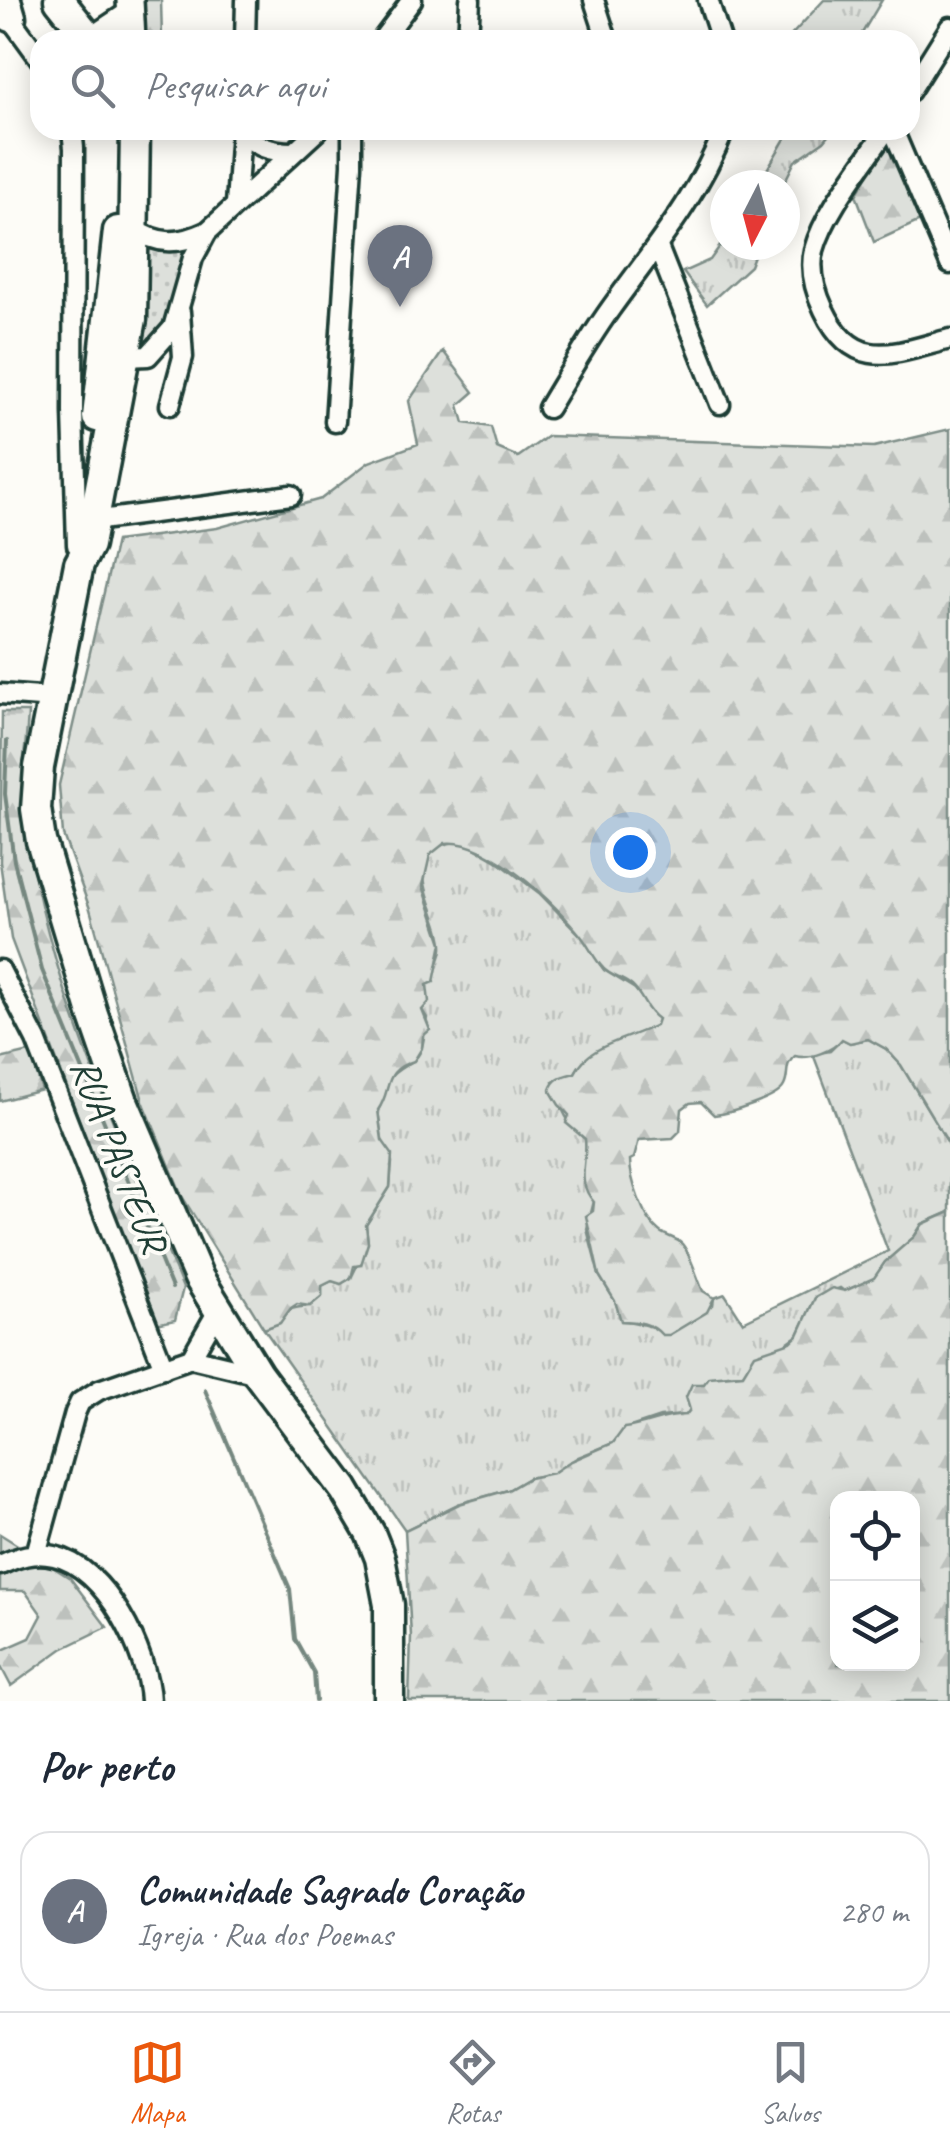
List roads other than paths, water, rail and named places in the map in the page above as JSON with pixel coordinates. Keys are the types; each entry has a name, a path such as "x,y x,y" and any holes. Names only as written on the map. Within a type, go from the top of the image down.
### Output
{"highway":[{"path":"59,0 91,30"},
{"path":"78,0 95,30"},
{"path":"120,140 118,341 137,357"},
{"path":"78,554 89,546 120,389 137,357 135,140"},
{"path":"116,256 78,554 39,767 36,809 40,841 92,1014 123,1101 199,1278 258,1374 344,1489 370,1533 380,1558 389,1605 389,1701"}],"street":[{"path":"244,30 246,0"},
{"path":"390,30 412,0"},
{"path":"468,30 470,0"},
{"path":"594,0 604,30"},
{"path":"708,0 718,30"},
{"path":"6,8 30,44"},
{"path":"920,75 950,28"},
{"path":"73,140 72,412 78,554"},
{"path":"236,204 240,140"},
{"path":"249,140 265,149 293,152"},
{"path":"134,228 147,238 170,242 189,240 206,232 307,140"},
{"path":"335,422 352,140"},
{"path":"548,408 611,308 658,247 703,176 719,140"},
{"path":"882,140 828,219 814,250 813,282 840,340 861,351 894,354 950,340"},
{"path":"894,140 950,264"},
{"path":"137,357 173,328 193,258 206,232"},
{"path":"658,247 720,404"},
{"path":"170,405 182,357 180,312"},
{"path":"94,521 291,495"},
{"path":"0,694 52,698"},
{"name":"RUA PASTEUR","path":"0,970 36,1040 164,1368"},
{"path":"191,1358 219,1309"},
{"path":"36,1554 80,1402 99,1390 191,1358 258,1374"},
{"path":"0,1565 36,1554 65,1559 85,1573 132,1632 145,1669 150,1701"}],"waterway":[{"path":"7,741 5,794 14,861 42,970 172,1288"},
{"path":"205,1390 290,1589 295,1639 314,1673 316,1701"}],"place":[{"name":"Comunidade Sagrado Coração","path":"400,307"}]}
